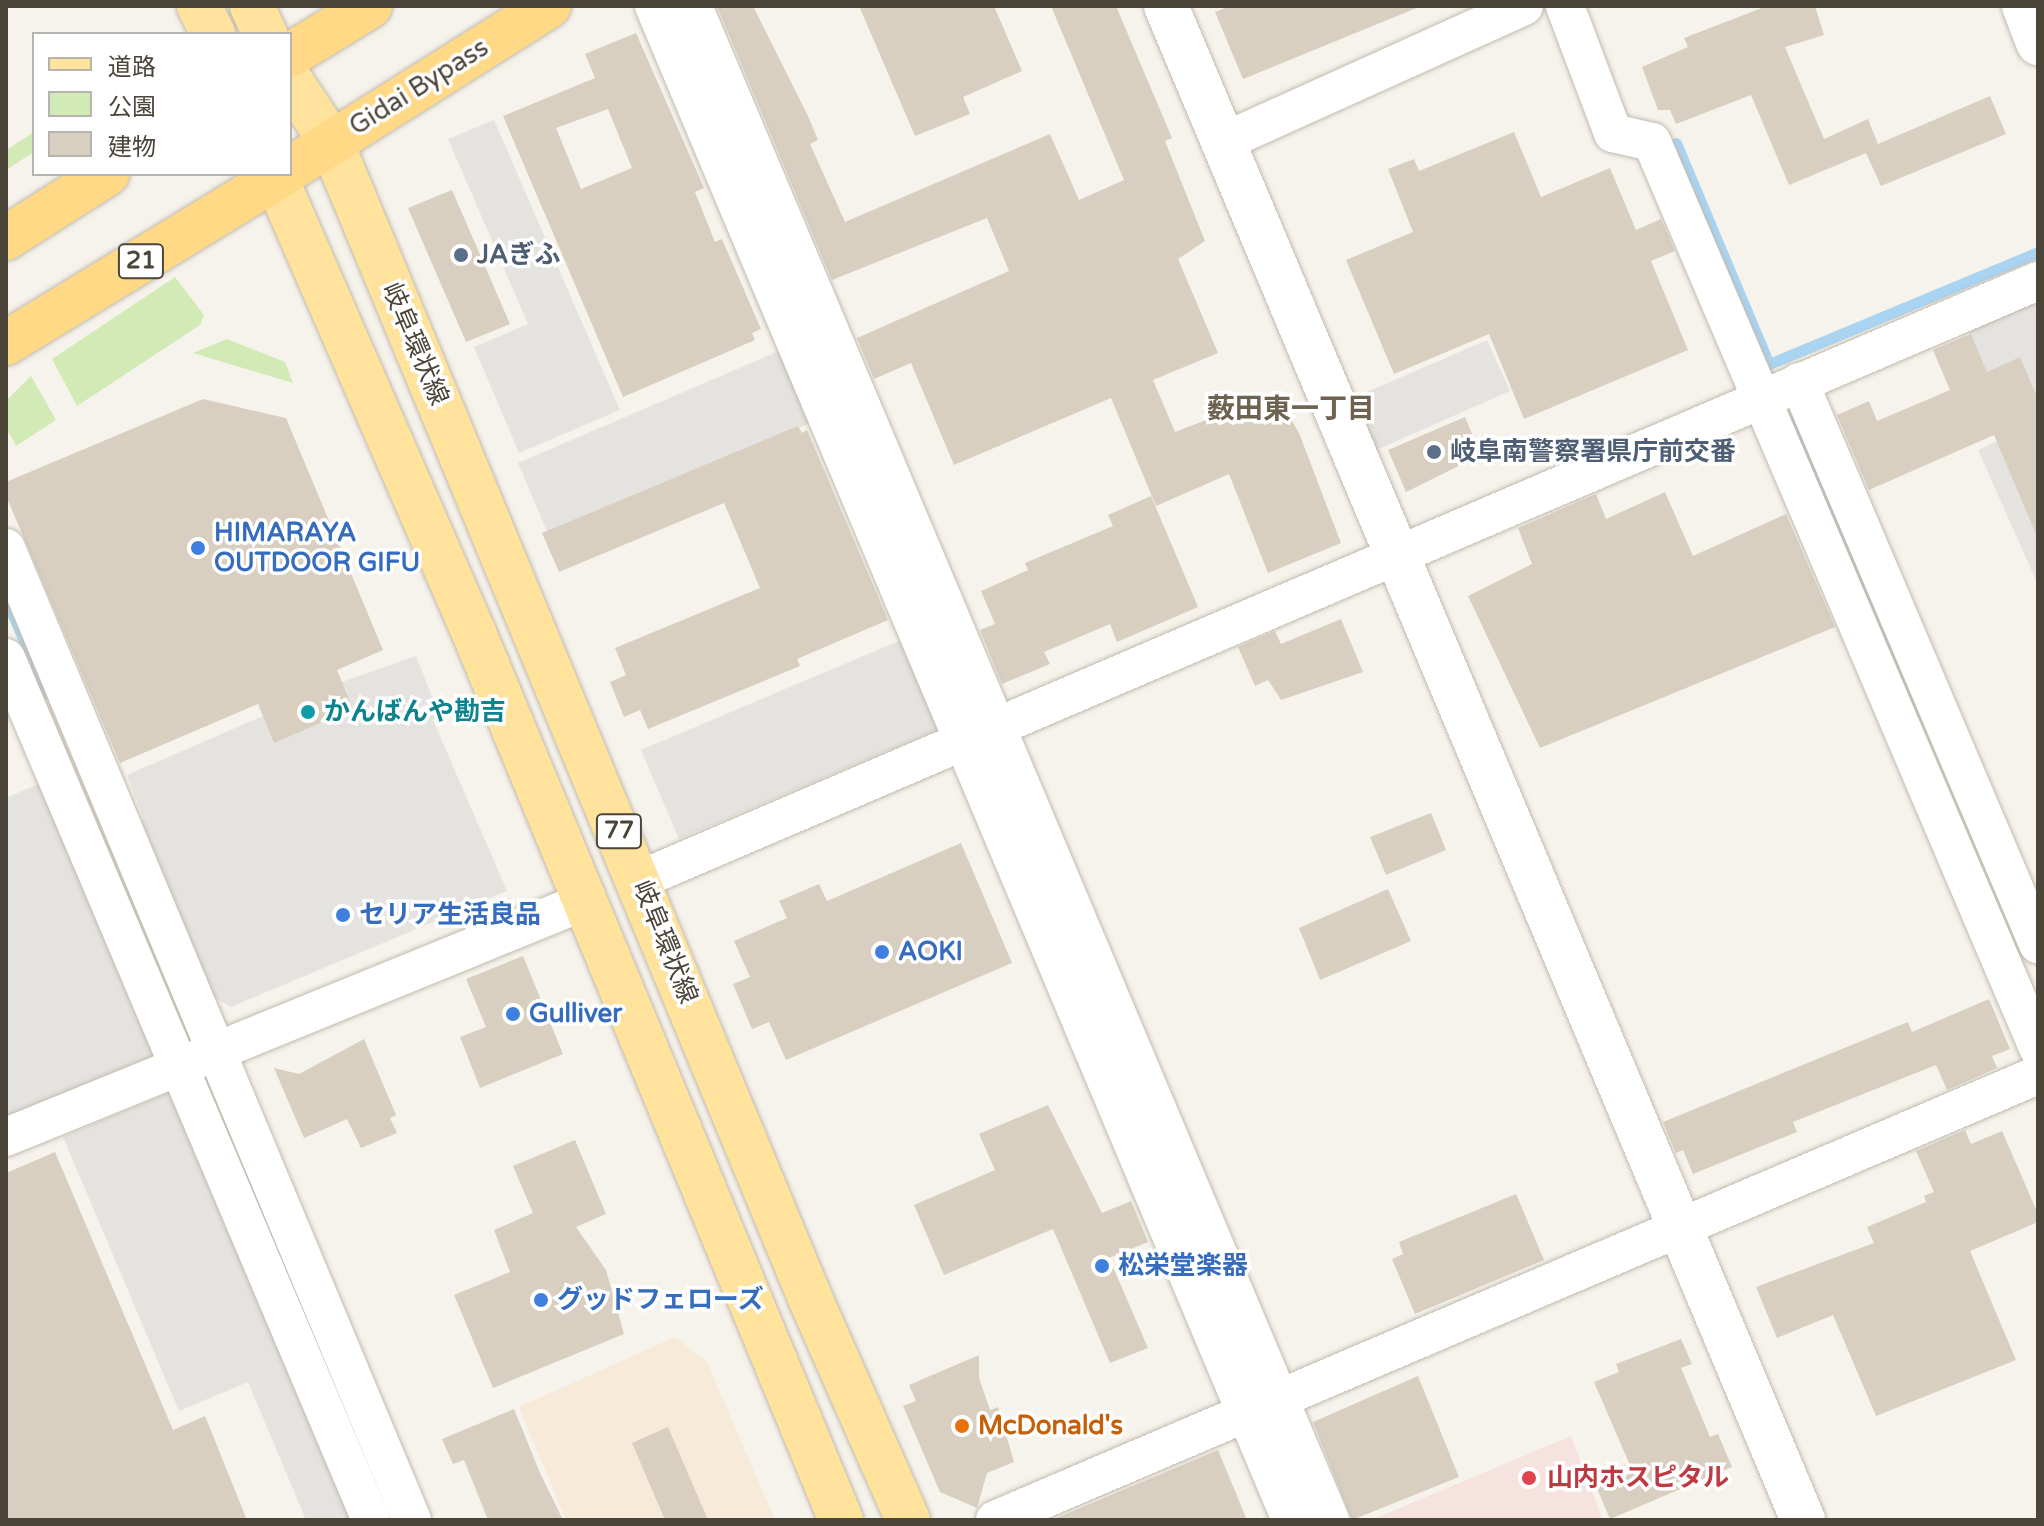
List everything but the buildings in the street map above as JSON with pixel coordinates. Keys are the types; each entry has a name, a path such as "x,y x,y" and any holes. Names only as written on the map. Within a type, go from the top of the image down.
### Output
{"highway":[{"path":"292,54 370,6"},
{"name":"Gidai Bypass","path":"292,167 549,6"},
{"path":"6,238 104,176"},
{"name":"Gidai Bypass","path":"6,343 278,176"}],"main road":[{"path":"199,6 212,32"},
{"path":"252,6 264,32"},
{"name":"77","path":"292,83 331,142"},
{"name":"岐阜環状線","path":"331,142 908,1520"},
{"name":"77","path":"282,176 841,1520"}],"street":[{"path":"654,6 983,731"},
{"path":"693,6 983,731 1264,1405 1330,1520"},
{"path":"1166,6 1803,1520"},
{"path":"1223,142 1524,6"},
{"path":"1565,6 1613,133 1652,142 2038,1048"},
{"path":"2024,6 2038,43"},
{"path":"639,880 2038,281"},
{"path":"1799,382 2038,944"},
{"path":"6,548 412,1520"},
{"path":"6,658 371,1520"},
{"path":"6,1137 583,902"},
{"path":"995,1520 2038,1075"},
{"path":"1264,1405 1291,1520"}],"shaded area":[{"path":"494,120 620,410 519,453 474,347 528,324 448,139"},
{"path":"2038,284 2038,585 1978,450 2014,433 1962,317"},
{"path":"1487,340 1510,391 1376,450 1353,398"},
{"path":"786,348 817,420 548,534 518,463"},
{"path":"906,638 944,727 679,839 641,750"},
{"path":"416,656 440,717 433,720 507,891 231,1007 208,994 137,823 144,820 127,775 263,716 353,709 342,682"},
{"path":"59,775 172,1052 6,1119 6,798"},
{"path":"172,1091 372,1520 306,1520 248,1382 179,1411 63,1137"},
{"path":"675,1337 707,1362 775,1520 566,1520 519,1407"},
{"name":"山内ホスピタル","path":"1571,1436 1603,1520 1371,1520"}],"green space":[{"path":"32,133 32,153 6,170 6,150"},
{"path":"175,277 204,315 200,325 77,406 52,359"},
{"path":"227,339 285,362 293,383 193,353"},
{"path":"31,376 56,420 16,446 6,428 6,401"}],"waterway":[{"path":"1676,143 1769,364 2038,252"},
{"path":"1793,419 1917,717"},
{"path":"6,598 46,693"}],"place":[{"name":"JAぎふ","path":"461,255"},
{"name":"岐阜南警察署県庁前交番","path":"1434,452"},
{"name":"HIMARAYA OUTDOOR GIFU","path":"198,548"},
{"name":"かんばんや勘吉","path":"308,712"},
{"name":"セリア生活良品","path":"343,915"},
{"name":"AOKI","path":"882,952"},
{"name":"Gulliver","path":"513,1014"},
{"name":"松栄堂楽器","path":"1102,1266"},
{"name":"グッドフェローズ","path":"541,1300"},
{"name":"McDonald's","path":"962,1426"},
{"name":"山内ホスピタル","path":"1529,1478"}],"district":[{"name":"薮田東一丁目","path":"1291,409"}]}
